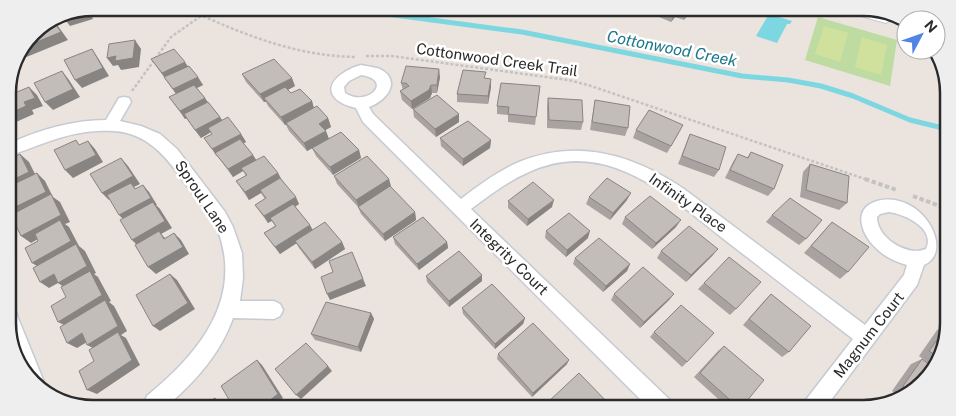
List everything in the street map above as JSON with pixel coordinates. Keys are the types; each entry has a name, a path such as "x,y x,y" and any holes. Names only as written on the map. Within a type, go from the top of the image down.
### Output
{"street":[{"path":"110,125 124,102"},
{"name":"Integrity Court","path":"360,103 368,118 656,400"},
{"name":"Sproul Lane","path":"16,147 54,133 82,127 110,125 140,130 164,143 224,225 235,256 234,290 228,309 217,332 196,365 157,400"},
{"name":"Infinity Place","path":"460,208 502,178 533,163 570,156 588,156 624,164 643,172 682,196 867,338"},
{"name":"Magnum Court","path":"818,400 911,279 918,259"},
{"path":"228,309 274,310"}],"lane":[{"path":"871,17 886,20"}],"path":[{"path":"124,102 171,38 202,16"},
{"name":"Cottonwood Creek Trail","path":"202,16 236,30 316,56 338,58 392,56 574,81 902,192"},
{"path":"876,192 877,184"},
{"path":"911,195 940,206"}],"green space":[{"path":"818,17 896,40 890,86 805,60"},
{"path":"824,26 848,33 840,62 815,54"},
{"path":"862,37 887,45 881,75 855,67"}],"water":[{"path":"768,16 776,16 792,21 790,24 787,24 777,43 756,36"}],"building":[{"path":"57,26 61,32 36,42 50,29"},
{"path":"135,40 133,58 115,61 116,56 107,58 109,44"},
{"path":"92,49 103,68 75,80 64,60"},
{"path":"174,49 185,62 162,73 151,59"},
{"path":"274,59 292,78 260,94 242,74"},
{"path":"189,66 198,77 173,89 164,77"},
{"path":"406,66 439,69 437,85 431,85 429,90 411,101 400,91 409,86 406,83 401,83"},
{"path":"463,70 486,72 484,78 491,79 488,96 457,94"},
{"path":"62,71 73,89 45,102 34,83"},
{"path":"501,83 540,86 536,117 508,114 509,107 497,106"},
{"path":"194,85 205,98 180,111 169,97"},
{"path":"29,87 35,98 24,102 26,106 16,110 16,90 17,92"},
{"path":"285,87 291,93 300,89 312,101 281,117 264,98"},
{"path":"437,95 459,114 435,129 413,109"},
{"path":"548,98 582,100 583,122 549,120"},
{"path":"595,100 630,106 628,128 592,122"},
{"path":"208,102 220,117 195,130 184,114"},
{"path":"317,106 328,118 319,124 326,131 304,143 286,123"},
{"path":"649,110 683,125 671,146 636,130"},
{"path":"228,117 241,134 212,149 204,138 212,134 208,128"},
{"path":"468,121 491,140 463,159 440,138"},
{"path":"341,132 359,150 330,167 312,148"},
{"path":"690,134 726,147 719,170 682,156"},
{"path":"240,139 253,155 228,169 215,153"},
{"path":"76,140 79,145 88,141 96,155 65,170 54,150"},
{"path":"751,152 783,165 774,189 730,170 738,154 748,158"},
{"path":"20,154 29,172 16,178 16,156"},
{"path":"264,156 278,173 245,192 236,181 247,175 241,168"},
{"path":"367,156 389,179 356,200 334,176"},
{"path":"121,158 133,176 102,193 90,174"},
{"path":"810,164 849,176 847,203 806,190"},
{"path":"37,173 46,192 16,207 16,183"},
{"path":"280,178 296,197 264,216 255,205 266,198 260,190"},
{"path":"607,178 631,193 613,213 589,197"},
{"path":"533,182 554,200 528,219 508,201"},
{"path":"131,183 135,189 143,185 151,198 119,215 107,195"},
{"path":"390,186 415,212 383,234 358,207"},
{"path":"51,194 61,215 21,236 16,226 16,212"},
{"path":"650,196 681,220 656,243 625,217"},
{"path":"790,198 822,220 806,239 772,215"},
{"path":"153,202 165,221 132,240 120,220"},
{"path":"293,204 310,225 275,247 264,233 276,226 270,218"},
{"path":"569,213 590,231 567,250 546,231"},
{"path":"423,217 447,242 417,264 393,237"},
{"path":"60,220 71,241 32,263 25,248 38,241 35,234"},
{"path":"325,222 342,242 312,262 295,241"},
{"path":"832,222 869,247 848,272 811,246"},
{"path":"689,226 718,249 691,275 661,251"},
{"path":"159,231 164,239 174,233 183,247 148,267 135,245"},
{"path":"599,238 630,264 606,286 575,258"},
{"path":"76,244 87,266 58,283 54,274 40,282 33,268"},
{"path":"459,251 482,275 449,301 426,276"},
{"path":"352,252 363,279 327,294 321,277 333,272 329,261"},
{"path":"729,257 761,282 736,309 704,283"},
{"path":"643,267 674,294 644,322 614,294"},
{"path":"90,271 102,295 58,322 51,306 66,297 61,287"},
{"path":"170,274 188,303 153,326 136,295"},
{"path":"492,284 525,318 495,344 462,308"},
{"path":"771,294 811,326 789,352 749,319"},
{"path":"105,300 118,326 87,345 82,333 67,343 60,327"},
{"path":"326,302 371,313 358,347 311,334"},
{"path":"681,305 714,333 687,362 654,332"},
{"path":"533,323 569,360 533,393 498,354"},
{"path":"118,332 132,360 87,390 79,371 94,361 89,350"},
{"path":"938,339 933,354 929,351"},
{"path":"306,343 328,366 296,395 275,369"},
{"path":"724,346 764,380 748,400 730,400 700,373"},
{"path":"922,359 928,364 914,381 905,388 903,386"},
{"path":"257,360 278,394 270,400 229,400 221,386"},
{"path":"579,373 605,400 550,400"}],"waterway":[{"name":"Cottonwood Creek","path":"402,16 522,32 742,76 788,80 821,86 853,96 910,120 940,127"}]}
